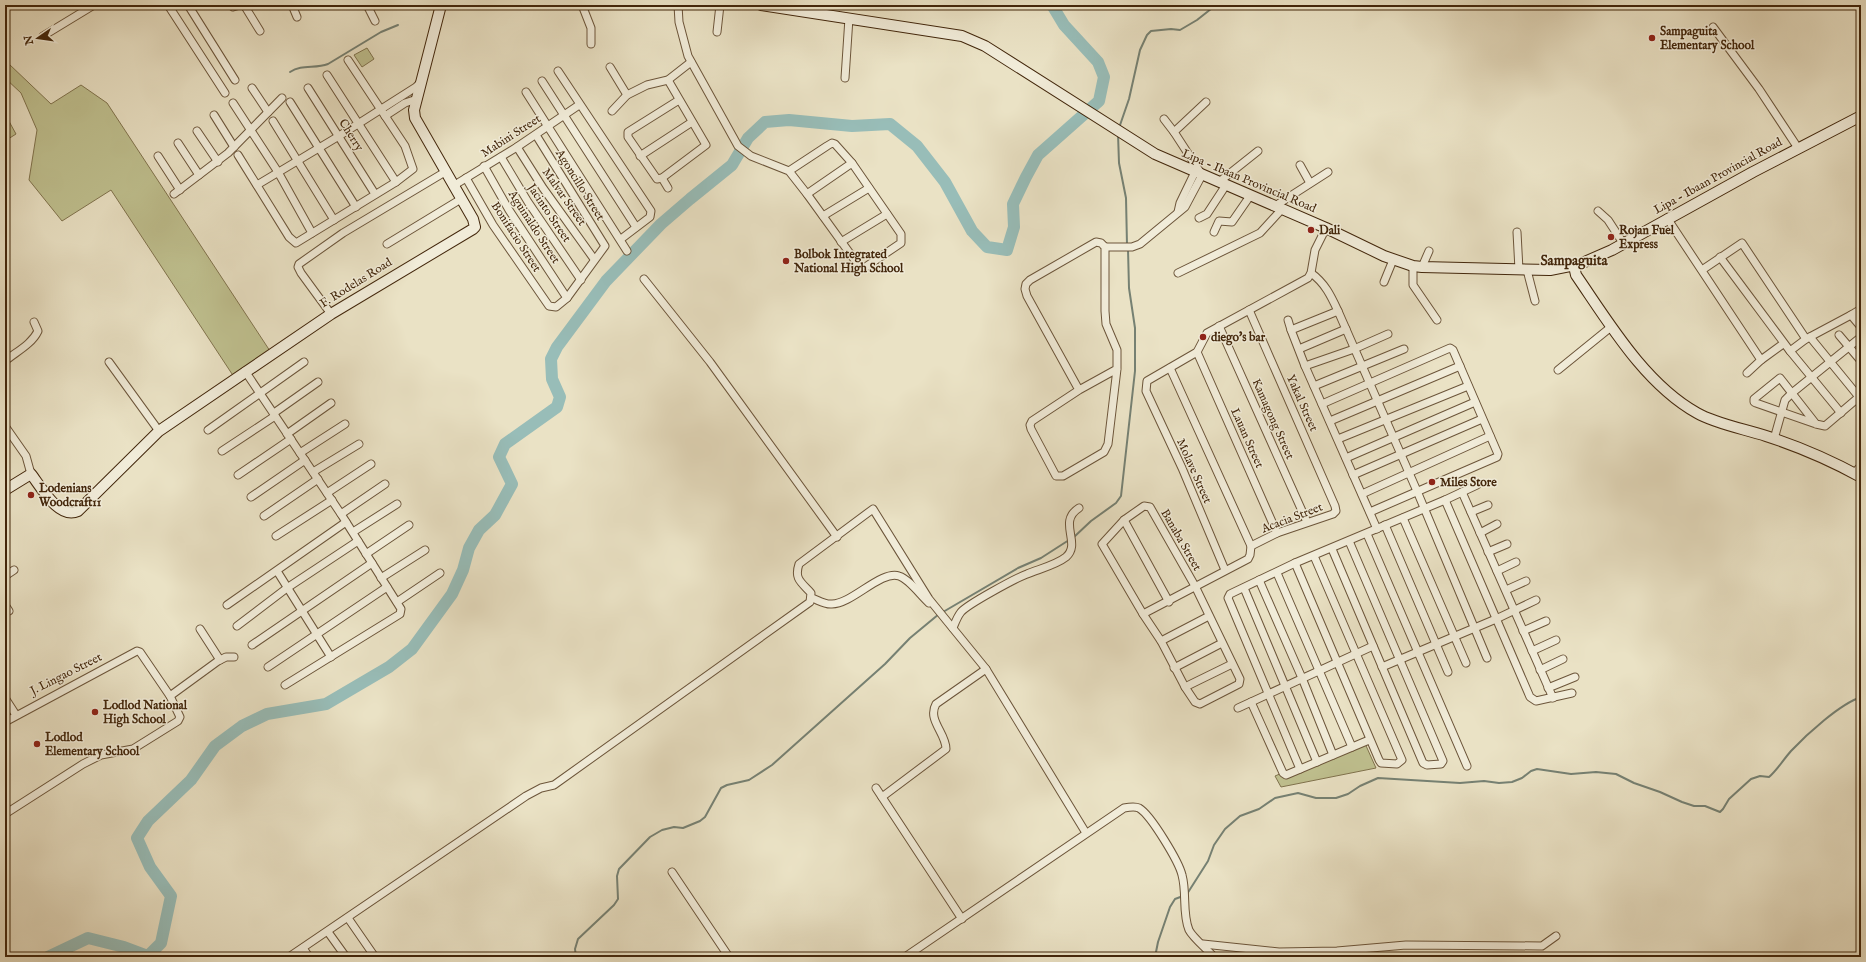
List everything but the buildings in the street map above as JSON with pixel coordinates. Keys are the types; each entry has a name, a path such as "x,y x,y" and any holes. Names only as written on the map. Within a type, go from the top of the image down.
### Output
{"street":[{"path":"43,36 94,5"},
{"path":"168,5 225,93"},
{"path":"188,5 235,80"},
{"path":"231,5 233,7 240,5"},
{"path":"244,5 260,31"},
{"path":"292,5 297,17"},
{"path":"367,5 375,21"},
{"name":"F. Rodelas Road","path":"32,474 51,500 62,511 73,513 84,506 102,486 159,431 245,371 331,314 473,229 475,226 473,219 415,118 414,110 441,5"},
{"path":"582,5 590,28 591,44"},
{"path":"678,5 679,22 691,62 738,146 751,156 789,171 859,266 864,268 902,243 901,234 840,148 832,143 789,171"},
{"path":"717,32 720,5"},
{"name":"Lipa - Ibaan Provincial Road","path":"761,5 812,9 849,18 962,36 985,46 1155,154 1326,228 1393,260 1417,267 1523,270 1557,269 1574,266 1594,259 1798,148 1861,116"},
{"path":"845,78 849,18"},
{"path":"1713,27 1759,90 1798,148"},
{"path":"238,154 293,242 296,243 396,182 413,169 414,166 405,146 348,60"},
{"path":"612,111 626,95 647,85 668,80 691,62"},
{"path":"610,68 626,95"},
{"path":"558,71 579,105 651,211 650,217 621,239"},
{"path":"327,75 396,182"},
{"path":"668,80 692,122 706,142 705,147 662,178 656,178 628,137 628,132 679,100"},
{"path":"542,81 636,227"},
{"path":"383,113 421,82"},
{"path":"252,88 268,112"},
{"name":"Cherry","path":"308,88 375,194"},
{"path":"526,92 621,239 627,251"},
{"path":"158,156 177,192 218,162 282,98"},
{"path":"257,185 319,149 358,124 417,99"},
{"path":"233,102 278,172 312,233"},
{"path":"290,102 356,207"},
{"path":"1174,132 1206,102"},
{"name":"Mabini Street","path":"454,186 536,135 579,105"},
{"path":"214,115 234,147"},
{"path":"1080,390 1027,296 1025,289 1026,284 1096,242 1101,243 1105,247 1127,247 1140,244 1185,207 1199,174 1174,132 1164,119"},
{"path":"273,121 334,220"},
{"path":"640,156 692,122"},
{"path":"197,131 218,162"},
{"name":"Agoncillo Street","path":"536,135 604,246 604,248 594,259"},
{"path":"178,143 199,175"},
{"name":"Malvar Street","path":"517,147 543,188 594,259"},
{"path":"1199,218 1207,214 1222,184 1258,151"},
{"name":"Jacinto Street","path":"500,157 528,202 581,280"},
{"path":"807,194 852,163"},
{"path":"1300,165 1310,183"},
{"name":"Aguinaldo Street","path":"484,166 509,210 567,298"},
{"path":"331,314 301,273 298,267 299,264 343,233 445,172"},
{"path":"1178,273 1260,233 1278,207 1310,183 1328,172"},
{"name":"Bonifacio Street","path":"466,178 493,225 549,306 556,308 567,298"},
{"path":"662,178 668,188"},
{"path":"823,216 869,188"},
{"path":"1214,232 1219,221 1232,222 1250,196"},
{"path":"387,244 461,199"},
{"path":"1598,211 1608,220 1623,243"},
{"path":"841,242 887,214"},
{"path":"1668,218 1761,360"},
{"path":"1143,614 1169,602 1195,586 1248,559 1251,546 1170,368 1196,352 1207,333 1303,283 1311,273 1316,250 1326,228"},
{"path":"1517,232 1523,270 1535,301"},
{"path":"1702,270 1740,244 1743,244 1808,338 1860,396 1826,426 1816,424 1754,402 1754,399 1780,378 1816,424"},
{"path":"1105,247 1106,324 1117,350 1117,369 1107,448 1063,476 1056,476 1043,454 1030,425 1032,421 1080,390 1117,369"},
{"path":"1429,251 1417,267 1413,285 1437,320"},
{"path":"1720,257 1783,344 1841,413"},
{"path":"567,298 581,280 594,259"},
{"path":"1384,282 1393,260"},
{"path":"1574,266 1576,275 1611,327 1657,383 1687,407 1707,418 1815,453 1859,472"},
{"path":"1311,273 1321,280 1327,288 1338,311 1400,455 1425,508 1487,658"},
{"path":"644,279 710,362 837,537"},
{"path":"1790,351 1808,338 1861,309"},
{"name":"Yakal Street","path":"1249,310 1335,506"},
{"path":"1291,330 1338,311"},
{"path":"1851,315 1861,327"},
{"path":"1288,320 1305,366 1377,529"},
{"path":"5,361 32,340 36,335 38,331 34,322"},
{"name":"Kamagong Street","path":"1219,326 1307,522"},
{"path":"1558,370 1611,327"},
{"path":"1299,349 1346,329"},
{"path":"1305,366 1354,349 1388,334"},
{"path":"1839,335 1861,361"},
{"path":"1774,439 1781,412 1786,400 1811,377 1861,337"},
{"path":"1747,373 1761,360 1783,344"},
{"path":"1322,404 1370,385 1450,348 1453,350 1498,454 1497,457 1417,490 1370,512"},
{"path":"1314,386 1404,349"},
{"name":"Lauan Street","path":"1196,352 1277,533"},
{"path":"109,362 159,431"},
{"path":"208,430 261,394 304,362"},
{"path":"1330,421 1460,366"},
{"name":"Molave Street","path":"1170,368 1147,381 1146,391 1182,468 1225,570"},
{"path":"245,371 353,532 401,609 400,614 285,686"},
{"path":"222,451 318,382"},
{"path":"1338,439 1468,386"},
{"path":"1346,458 1475,402"},
{"path":"238,475 331,403"},
{"path":"1353,475 1482,419"},
{"path":"300,453 345,424"},
{"path":"5,426 26,456 32,474 5,490"},
{"path":"1362,494 1490,436"},
{"path":"313,472 359,444"},
{"path":"251,497 305,460"},
{"path":"327,493 370,464"},
{"path":"264,516 318,479"},
{"path":"341,514 385,484"},
{"path":"1300,769 1228,598 1230,594 1295,563 1367,534 1477,485"},
{"path":"1462,492 1553,698"},
{"path":"276,536 332,500"},
{"path":"1445,500 1530,697 1536,701 1572,693"},
{"path":"353,532 397,504"},
{"path":"1471,512 1488,505"},
{"name":"Banaba Street","path":"1124,520 1144,506 1150,507 1195,586 1208,616 1240,679 1239,684 1200,704 1195,702 1185,687"},
{"name":"Acacia Street","path":"1251,546 1277,533 1333,514 1336,511 1335,506"},
{"path":"953,628 962,611 1020,576 1063,560 1072,549 1068,525 1073,512 1079,508"},
{"path":"289,957 328,932 526,796 541,788 554,785 810,602 812,598 811,593 798,579 796,572 799,564 873,509 929,599 986,669 1086,833"},
{"path":"1403,518 1466,663"},
{"path":"1169,602 1124,520 1102,541 1102,544 1143,614 1161,641 1185,687 1232,664"},
{"path":"227,605 346,522"},
{"path":"1480,533 1498,524"},
{"path":"366,554 409,525"},
{"path":"1386,525 1448,672"},
{"path":"1367,534 1467,766"},
{"path":"238,626 287,588 358,541"},
{"path":"1332,549 1423,763 1427,765 1441,764 1443,761 1349,541"},
{"path":"1488,552 1507,544"},
{"path":"381,578 425,550"},
{"path":"1295,563 1369,740 1381,763 1400,763 1402,760 1314,556"},
{"path":"1497,571 1516,562"},
{"path":"252,645 301,610 372,563"},
{"path":"5,576 14,570"},
{"path":"276,571 331,657"},
{"path":"397,602 440,573"},
{"path":"1276,573 1320,670 1352,747"},
{"path":"812,598 826,604 842,603 888,576 900,576 906,580 922,598 945,619"},
{"path":"1259,580 1302,678 1333,755"},
{"path":"1506,590 1526,581"},
{"path":"268,667 387,587"},
{"path":"1244,588 1317,762"},
{"path":"1382,667 1496,619 1536,600"},
{"path":"1161,641 1208,616"},
{"path":"1523,632 1546,621"},
{"path":"200,629 220,660"},
{"path":"1532,651 1556,640"},
{"path":"1174,668 1222,643"},
{"path":"1238,708 1285,685 1338,663 1373,646"},
{"name":"J. Lingao Street","path":"5,722 81,682 134,651 140,652 170,696"},
{"path":"5,814 83,764 101,755 133,749 178,721 180,717 170,696 220,660 226,657 234,657"},
{"path":"1540,670 1563,659"},
{"path":"882,797 946,749 946,742 933,716 933,710 936,704 986,669"},
{"path":"1548,688 1575,677"},
{"path":"5,698 16,715"},
{"path":"1251,702 1283,773 1286,775 1369,740"},
{"path":"876,788 962,919"},
{"path":"905,957 915,954 962,919 1124,808 1138,808 1147,815 1179,864 1184,883 1185,910 1190,932 1214,957"},
{"path":"672,872 729,957"},
{"path":"348,918 375,957"},
{"path":"328,932 346,957"},
{"path":"1203,944 1279,952 1337,951 1406,945 1542,946 1556,936"},
{"path":"303,948 309,957"}],"green space":[{"path":"367,48 374,59 362,67 354,55"},
{"path":"5,62 9,64 51,104 81,85 107,103 270,351 234,377 111,190 62,221 29,180 37,130 21,93 5,78"},
{"path":"5,114 16,134 5,141"},
{"path":"1363,739 1376,768 1281,787 1275,776"}],"waterway":[{"path":"48,957 88,938 124,947 148,956 161,943 171,896 150,867 137,838 148,821 191,780 215,746 242,726 267,714 326,704 389,667 412,649 452,594 463,570 469,548 479,530 495,515 512,484 499,457 505,444 557,407 560,397 552,379 551,359 557,347 606,281 661,224 732,165 748,138 765,122 789,120 852,126 890,124 917,146 945,182 972,231 987,247 1007,250 1014,227 1013,204 1038,155 1099,101 1104,77 1098,62 1064,25 1052,5"},
{"path":"1119,128 1129,99 1140,50 1147,35 1151,31 1171,29 1180,30 1197,20 1216,5"},
{"path":"290,72 299,68 328,64 381,32 398,25"},
{"path":"1118,134 1119,163 1126,198 1127,245"},
{"path":"1074,537 1091,521 1116,503 1121,496 1135,371 1135,328 1129,288 1128,249"},
{"path":"943,612 1018,568 1041,558 1069,540"},
{"path":"576,957 575,949 578,939 614,905 618,899 617,876 619,869 650,837 662,830 674,827 683,828 700,821 705,817 721,788 727,785 749,780 772,765 885,664 910,638 939,614"},
{"path":"1187,894 1208,861 1214,845 1225,829 1240,816 1259,809 1275,798 1298,793 1316,798 1336,798 1348,794 1360,786 1378,778 1460,783 1484,781 1499,783 1512,782 1537,769 1571,774 1596,772 1616,774 1634,783 1660,792 1682,802 1694,806 1705,806 1720,812 1729,799 1751,779 1760,776 1769,777 1791,751 1815,728 1843,706 1861,697"},
{"path":"1155,957 1158,942 1170,907 1175,899 1183,896"}],"place":[{"name":"Sampaguita Elementary School","path":"1652,38"},
{"name":"Dali","path":"1311,230"},
{"name":"Rojan Fuel Express","path":"1611,237"},
{"name":"Bolbok Integrated National High School","path":"786,261"},
{"name":"diego's bar","path":"1203,337"},
{"name":"Miles Store","path":"1432,482"},
{"name":"Lodenians Woodcraft11","path":"31,495"},
{"name":"Lodlod National High School","path":"95,712"},
{"name":"Lodlod Elementary School","path":"37,744"}],"district":[{"name":"Sampaguita","path":"1574,261"}]}
